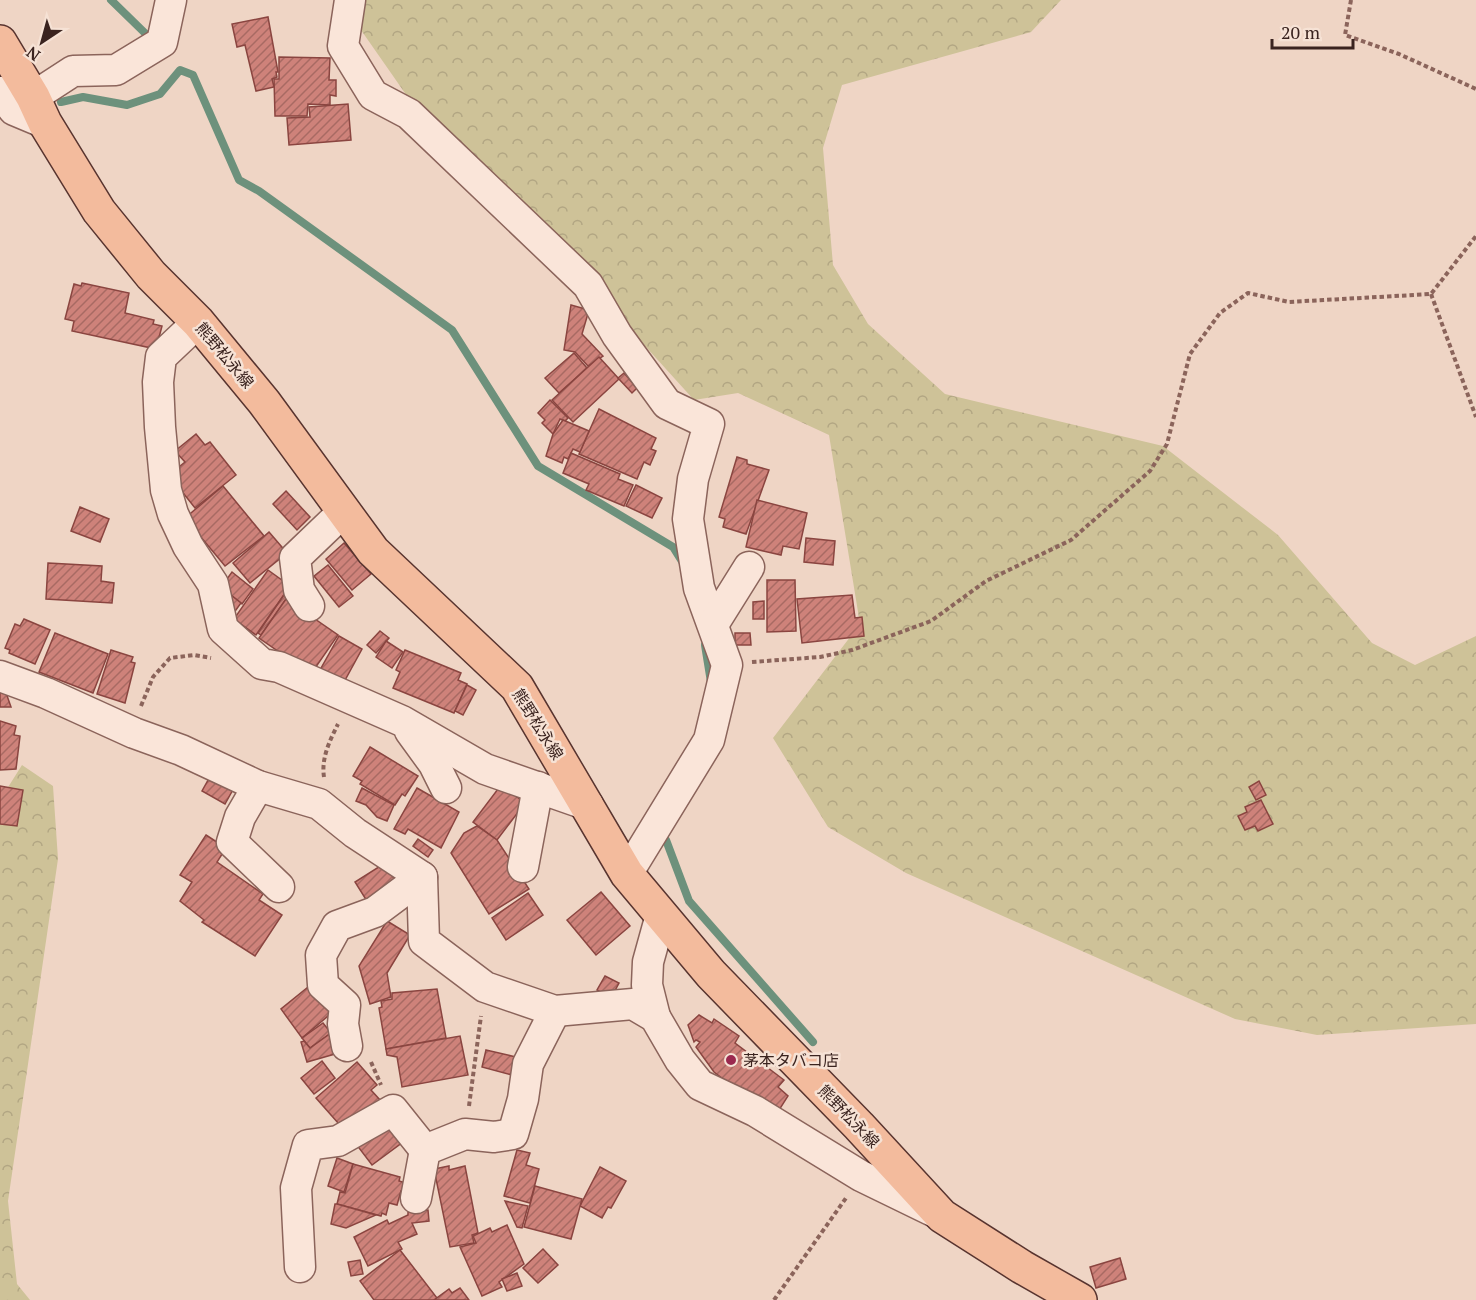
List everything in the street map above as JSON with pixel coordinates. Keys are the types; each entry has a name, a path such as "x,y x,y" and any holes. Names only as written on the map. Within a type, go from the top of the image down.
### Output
{"main road":[{"name":"熊野松永線","path":"0,42 99,211 151,275 198,322 264,402 373,551 517,687 627,874 711,974 859,1126 942,1216 1022,1267 1080,1300"}],"street":[{"path":"0,92 14,110 39,110 73,71 116,70 162,42 171,0"},
{"path":"350,0 343,46 372,95 409,114 588,285 617,335 667,404 709,424 693,478 688,519 699,588 714,623 727,664 709,740 627,874"},
{"path":"198,322 161,357 158,382 166,490 173,514 188,546 213,584 223,629 262,664 279,667 402,722 484,768 588,805"},
{"path":"309,606 299,590 296,558 343,512"},
{"path":"714,623 749,567"},
{"path":"0,676 46,693 134,733 181,750 258,786 320,804 355,832 422,877"},
{"path":"402,722 434,764 446,788"},
{"path":"258,786 240,817 232,842 279,887"},
{"path":"523,867 538,787"},
{"path":"422,877 424,941 484,987 555,1011 633,1004 656,1017"},
{"path":"347,1046 343,1024 345,1005 323,985 321,955 337,926 375,912 422,877"},
{"path":"661,915 647,985 656,1017 680,1060 700,1085 755,1111 861,1176 942,1216"},
{"path":"425,1150 465,1134 494,1137 513,1134 523,1099 528,1064 555,1011"},
{"path":"300,1267 296,1188 308,1145 338,1141 393,1110 425,1150 416,1198"}],"path":[{"path":"1351,0 1345,35 1399,54 1476,89"},
{"path":"727,664 820,657 852,651 931,621 986,580 1071,540 1150,471 1167,444 1190,354 1220,313 1248,293 1289,302 1431,294 1476,236"},
{"path":"1431,294 1476,417"},
{"path":"134,733 138,714 153,677 170,658 194,655 262,664"},
{"path":"325,778 322,767 329,741 352,699"},
{"path":"465,1134 484,987"},
{"path":"774,1300 861,1176"}],"green space":[{"path":"340,0 1061,0 1031,32 842,85 823,148 833,265 868,324 945,394 1163,446 1278,535 1372,643 1415,665 1476,636 1476,1024 1317,1035 1235,1019 906,873 828,827 773,738 860,624 829,435 738,393 694,400 608,305 414,106"},
{"path":"22,765 53,786 58,859 8,1201 17,1284 30,1300 0,1300 0,800"}],"building":[{"path":"268,17 278,72 276,72 277,77 272,79 274,87 256,91 245,45 237,47 232,24"},
{"path":"279,57 330,58 329,80 336,80 336,96 330,95 330,105 308,104 307,116 275,116 274,79 279,79"},
{"path":"348,104 351,140 289,145 287,118 310,117 309,107"},
{"path":"82,283 129,293 125,313 154,320 153,324 162,326 156,349 72,331 74,321 65,319 74,284 81,286"},
{"path":"571,305 589,310 582,334 603,356 588,366 575,352 564,350"},
{"path":"574,353 587,368 559,393 545,378"},
{"path":"599,357 619,379 573,422 552,400"},
{"path":"624,373 637,388 632,393 618,378"},
{"path":"550,400 568,418 565,421 560,419 553,434 542,423 545,420 538,413"},
{"path":"599,409 656,438 651,449 656,451 650,465 644,462 637,479 579,454"},
{"path":"563,420 589,431 580,452 573,449 568,459 564,457 562,463 546,456 553,434"},
{"path":"196,434 205,445 210,442 236,475 195,508 169,475 185,462 175,451"},
{"path":"571,453 620,474 618,479 633,485 624,506 586,490 589,484 563,473"},
{"path":"737,457 747,460 747,464 769,470 746,534 723,527 725,519 719,517"},
{"path":"636,485 662,498 652,518 626,506"},
{"path":"223,486 264,536 225,566 185,518"},
{"path":"286,491 310,517 297,530 273,504"},
{"path":"757,500 807,513 799,549 783,546 781,555 746,547"},
{"path":"80,507 109,519 100,542 71,531"},
{"path":"269,532 287,553 250,583 233,563"},
{"path":"806,538 835,541 833,565 804,562"},
{"path":"344,543 371,574 352,590 326,559"},
{"path":"48,563 102,566 101,581 114,583 112,603 46,599"},
{"path":"328,565 353,596 339,607 314,576"},
{"path":"268,570 290,586 256,635 234,619"},
{"path":"232,572 253,589 242,604 221,587"},
{"path":"767,580 795,580 796,631 767,632"},
{"path":"288,589 290,602 286,599 261,635 258,633"},
{"path":"227,592 241,603 233,614"},
{"path":"852,595 855,618 862,617 864,636 802,643 797,599"},
{"path":"286,599 338,635 311,674 259,638"},
{"path":"764,601 764,619 753,619 753,602"},
{"path":"24,619 50,630 35,664 9,653 10,650 5,648 15,624 20,626"},
{"path":"380,631 389,638 376,653 367,645"},
{"path":"55,633 108,654 93,693 39,672"},
{"path":"735,633 750,633 751,645 735,645"},
{"path":"339,636 362,649 344,682 320,670"},
{"path":"386,641 403,652 392,668 376,657"},
{"path":"111,650 133,657 131,662 135,663 125,703 97,694"},
{"path":"405,650 461,673 458,680 467,684 454,713 393,688 400,672 396,670"},
{"path":"467,685 476,690 463,715 455,711"},
{"path":"0,690 5,690 11,707 0,707"},
{"path":"0,721 16,726 14,735 20,736 16,769 0,770"},
{"path":"370,747 418,776 405,796 402,794 395,805 360,784 362,781 353,776"},
{"path":"212,773 235,786 225,804 202,791"},
{"path":"1259,781 1266,795 1256,800 1249,787"},
{"path":"501,785 525,803 497,840 473,822"},
{"path":"0,786 23,790 17,826 0,824"},
{"path":"362,788 394,805 387,821 377,817 366,805 356,801"},
{"path":"417,788 459,812 441,848 408,829 405,834 394,829"},
{"path":"1261,800 1273,824 1258,831 1255,826 1245,830 1238,816 1247,812 1245,807"},
{"path":"477,826 497,840 529,889 489,914 451,853 464,833"},
{"path":"206,835 226,848 217,862 263,894 259,900 282,915 255,956 202,922 204,920 180,901 192,882 180,875"},
{"path":"418,839 433,850 428,857 413,846"},
{"path":"385,863 399,887 370,906 355,882"},
{"path":"601,892 630,926 596,955 567,920"},
{"path":"528,893 543,915 506,940 492,918"},
{"path":"387,921 410,935 387,973 391,997 370,1004 359,966"},
{"path":"605,976 619,983 611,998 597,990"},
{"path":"313,983 334,1011 302,1038 281,1009"},
{"path":"437,989 446,1038 386,1049 379,1008 382,1007 381,1001 392,999 392,993"},
{"name":"茅本タバコ店","path":"699,1015 712,1023 714,1019 739,1036 735,1043 784,1080 778,1087 788,1096 774,1118 714,1072 696,1047 700,1042 696,1040 694,1042 688,1025"},
{"path":"323,1023 331,1033 310,1048 302,1038"},
{"path":"331,1033 342,1052 307,1062 301,1042 304,1041 310,1048"},
{"path":"460,1036 468,1075 402,1087 397,1057 387,1055 386,1049"},
{"path":"486,1050 516,1057 512,1075 482,1067"},
{"path":"322,1061 335,1078 314,1094 301,1078"},
{"path":"357,1062 377,1085 371,1090 381,1101 346,1132 316,1098"},
{"path":"387,1121 403,1142 372,1165 356,1144"},
{"path":"517,1150 530,1153 526,1165 539,1169 530,1203 504,1196"},
{"path":"337,1158 353,1164 344,1192 328,1186"},
{"path":"353,1164 400,1177 399,1181 410,1184 408,1193 401,1191 397,1205 389,1203 386,1215 382,1213 381,1216 337,1204 340,1192 345,1193"},
{"path":"449,1166 449,1170 465,1166 478,1233 472,1235 474,1243 450,1247 434,1169"},
{"path":"600,1167 626,1181 611,1208 608,1207 602,1218 580,1206"},
{"path":"535,1186 582,1199 571,1239 524,1227"},
{"path":"505,1201 528,1206 522,1228 517,1227"},
{"path":"335,1204 376,1215 346,1228 331,1224"},
{"path":"428,1210 429,1221 412,1223 417,1234 398,1242 402,1249 368,1266 354,1237 387,1220 389,1224 408,1215 408,1212"},
{"path":"507,1225 524,1264 499,1282 502,1287 482,1296 460,1247 476,1243 473,1236 490,1228 492,1232"},
{"path":"543,1249 558,1265 538,1283 523,1268"},
{"path":"400,1250 437,1298 434,1300 374,1300 360,1281"},
{"path":"1120,1258 1126,1279 1096,1288 1090,1267"},
{"path":"360,1260 363,1274 351,1276 348,1262"},
{"path":"517,1273 522,1286 507,1291 502,1279"},
{"path":"460,1288 469,1300 434,1300 449,1289 452,1293"}],"waterway":[{"path":"111,0 149,37"},
{"path":"61,102 83,97 127,105 160,94 180,70 193,75 239,180 259,191 452,330 538,466 673,547 683,563"},
{"path":"705,645 711,682"},
{"path":"666,840 689,901 813,1042"}],"place":[{"name":"茅本タバコ店","path":"731,1060"}]}
